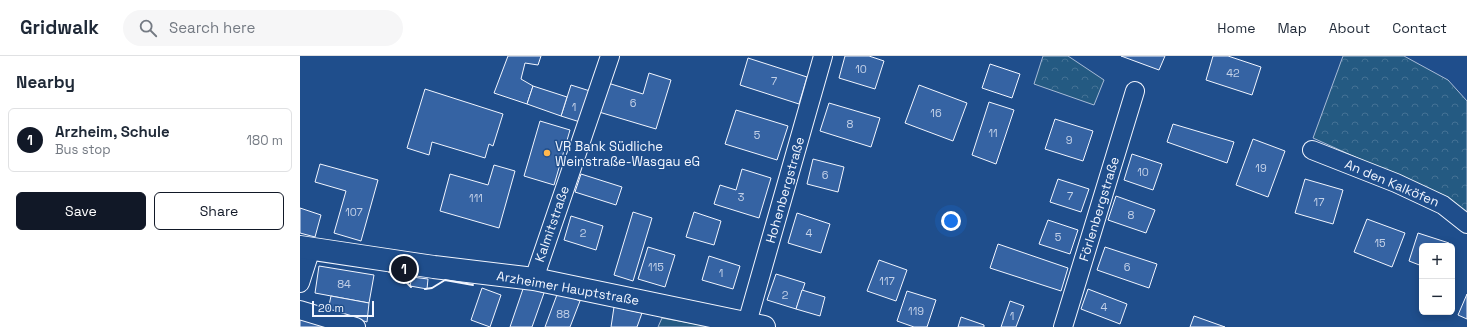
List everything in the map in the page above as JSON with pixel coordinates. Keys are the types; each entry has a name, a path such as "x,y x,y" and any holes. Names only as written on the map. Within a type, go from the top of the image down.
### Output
{"street":[{"name":"Kalmitstraße","path":"534,279 610,56"},
{"name":"Hohenbergstraße","path":"756,325 823,56"},
{"name":"Förlenbergstraße","path":"1063,327 1135,91"},
{"name":"An den Kalköfen","path":"1312,150 1396,183 1443,205 1467,224"},
{"name":"Arzheimer Hauptstraße","path":"306,248 434,267 534,279 756,325"},
{"path":"300,283 306,248"},
{"path":"300,310 356,327"}],"green space":[{"path":"1043,56 1068,56 1104,80 1094,105 1034,84"},
{"path":"1343,56 1404,56 1448,80 1467,101 1467,218 1442,196 1313,138"},
{"path":"662,318 713,327 658,327"}],"building":[{"path":"508,56 541,56 538,65 525,63 521,79 533,86 527,104 494,93"},
{"path":"845,56 869,56 884,61 875,89 839,78"},
{"path":"1121,56 1165,56 1159,70"},
{"path":"1213,56 1228,56 1261,67 1252,95 1206,80"},
{"path":"748,58 807,77 799,104 740,85"},
{"path":"990,64 1020,74 1012,98 982,88"},
{"path":"649,73 671,80 656,129 599,112 608,83 643,94"},
{"path":"571,85 590,91 580,122 561,116"},
{"path":"919,85 967,103 953,141 905,123"},
{"path":"533,86 567,97 561,116 527,104"},
{"path":"425,89 503,114 493,146 489,144 485,158 432,142 429,155 407,148"},
{"path":"989,102 1014,110 996,164 972,155"},
{"path":"829,103 880,118 871,147 820,131"},
{"path":"736,110 788,126 777,160 725,144"},
{"path":"1055,119 1093,131 1083,161 1045,149"},
{"name":"VR Bank Südliche Weinstraße-Wasgau eG","path":"540,121 570,130 554,185 524,176"},
{"path":"1173,124 1234,142 1227,163 1167,142"},
{"path":"1253,139 1285,151 1268,197 1236,185"},
{"path":"1132,154 1162,164 1153,190 1124,180"},
{"path":"813,159 844,167 838,192 807,184"},
{"path":"320,164 378,180 361,241 334,233 346,191 315,182"},
{"path":"494,165 515,171 499,228 440,211 450,174 488,185"},
{"path":"742,169 771,178 759,218 714,204 720,185 736,190"},
{"path":"581,174 622,187 616,205 575,192"},
{"path":"1058,179 1089,189 1081,212 1050,202"},
{"path":"1305,179 1343,190 1333,224 1295,213"},
{"path":"1116,196 1155,210 1146,233 1108,220"},
{"path":"300,208 321,215 315,237 300,233"},
{"path":"633,212 652,218 633,281 614,275"},
{"path":"694,212 721,221 714,245 686,237"},
{"path":"797,213 830,224 821,253 788,243"},
{"path":"571,216 603,226 596,250 564,240"},
{"path":"1367,219 1405,233 1392,267 1354,252"},
{"path":"1048,220 1078,230 1070,254 1039,244"},
{"path":"1418,233 1449,243 1419,243 1419,265 1409,261"},
{"path":"998,244 1068,268 1061,291 990,268"},
{"path":"648,247 675,255 665,287 638,279"},
{"path":"1105,247 1157,264 1149,288 1097,270"},
{"path":"709,256 740,266 733,289 702,280"},
{"path":"879,260 907,270 896,301 867,291"},
{"path":"319,266 374,275 369,303 315,293"},
{"path":"776,274 805,283 796,309 767,300"},
{"path":"412,277 428,279 427,289 410,286"},
{"path":"524,286 544,293 532,327 510,327"},
{"path":"482,288 501,295 490,327 471,320"},
{"path":"1088,289 1127,304 1120,324 1081,309"},
{"path":"802,290 825,297 820,316 796,309"},
{"path":"907,291 936,300 927,327 914,327 897,321"},
{"path":"558,292 580,301 570,327 545,327"},
{"path":"1467,294 1467,319 1458,315"},
{"path":"331,296 369,303 367,322 328,310"},
{"path":"1010,301 1024,306 1016,327 1001,327"},
{"path":"614,307 642,313 637,327 611,327"},
{"path":"1194,316 1225,327 1190,327"},
{"path":"300,317 325,325 324,327 300,327"},
{"path":"961,317 984,325 984,327 958,327"}],"wall":[{"path":"389,272 396,272 411,287"},
{"path":"425,289 432,288 445,280 473,285"}],"place":[{"name":"VR Bank Südliche Weinstraße-Wasgau eG","path":"547,153"},
{"name":"Arzheim, Schule","path":"404,269"}]}
